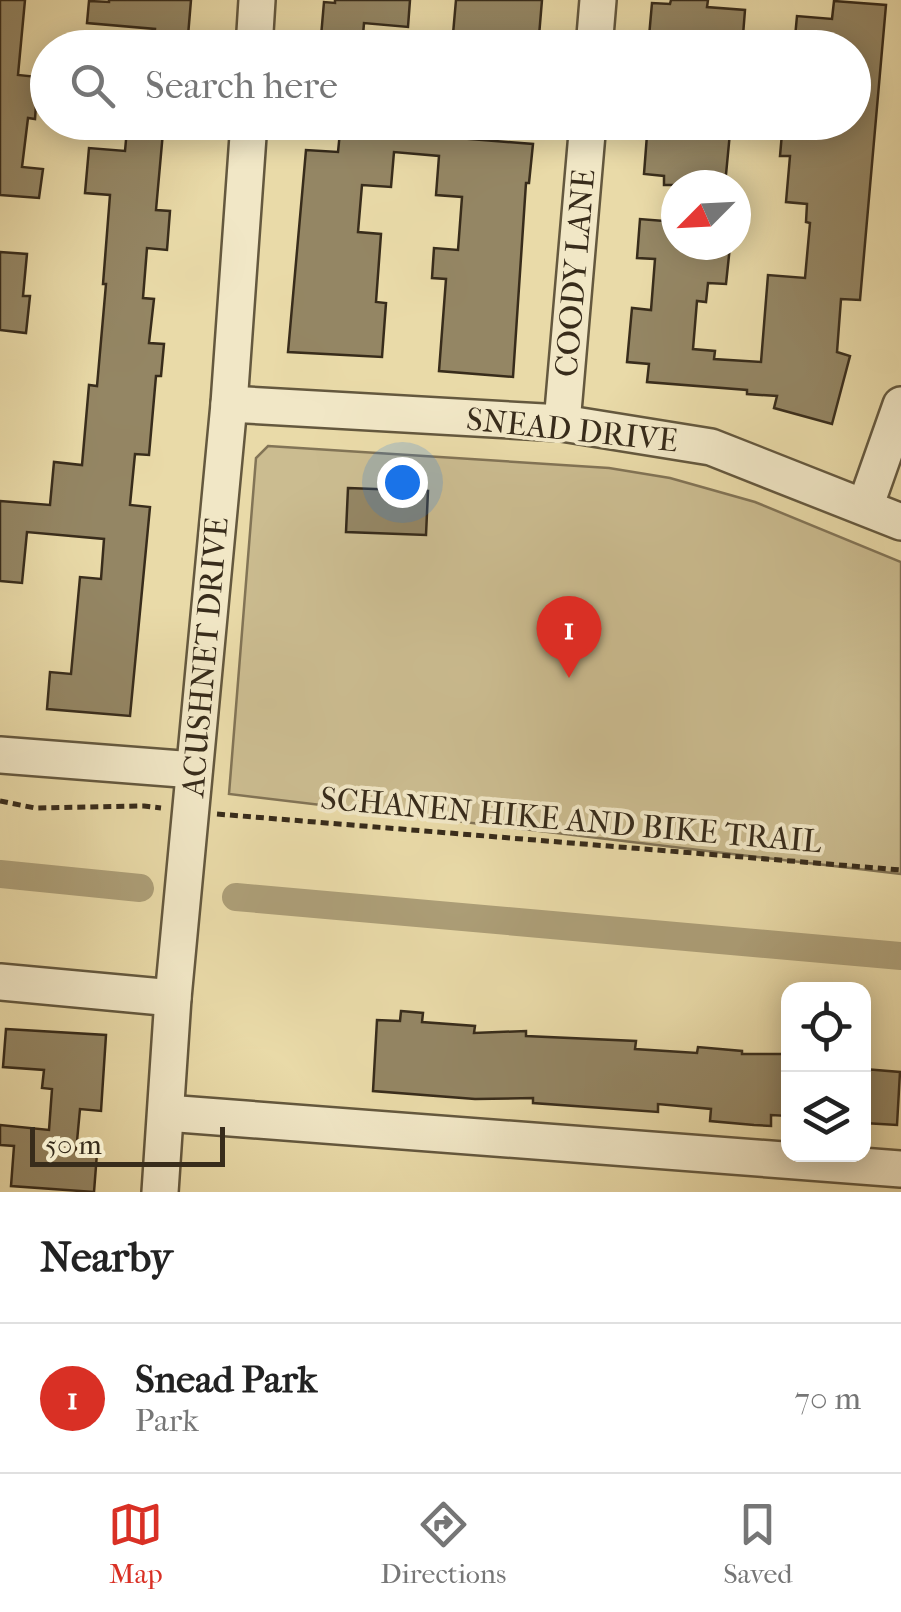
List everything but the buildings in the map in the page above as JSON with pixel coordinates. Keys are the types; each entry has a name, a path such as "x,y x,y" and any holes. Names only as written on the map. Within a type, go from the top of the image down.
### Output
{"street":[{"path":"255,30 257,0"},
{"path":"596,30 598,0"},
{"name":"ACUSHNET DRIVE","path":"160,1192 248,140"},
{"name":"COODY LANE","path":"562,423 586,140"},
{"name":"SNEAD DRIVE","path":"228,404 562,423 712,447 901,522"},
{"path":"865,507 901,405"},
{"path":"0,756 194,770"},
{"path":"0,982 174,998"},
{"path":"166,1112 901,1169"}],"path":[{"path":"0,802 34,808 144,806"},
{"name":"SCHANEN HIKE AND BIKE TRAIL","path":"236,816 901,870"}],"shaded area":[{"path":"268,446 609,468 670,478 755,502 901,562 901,874 229,794 256,458"}],"waterway":[{"path":"0,874 140,888"},
{"path":"236,897 901,956"}],"place":[{"name":"Snead Park","path":"569,678"}]}
